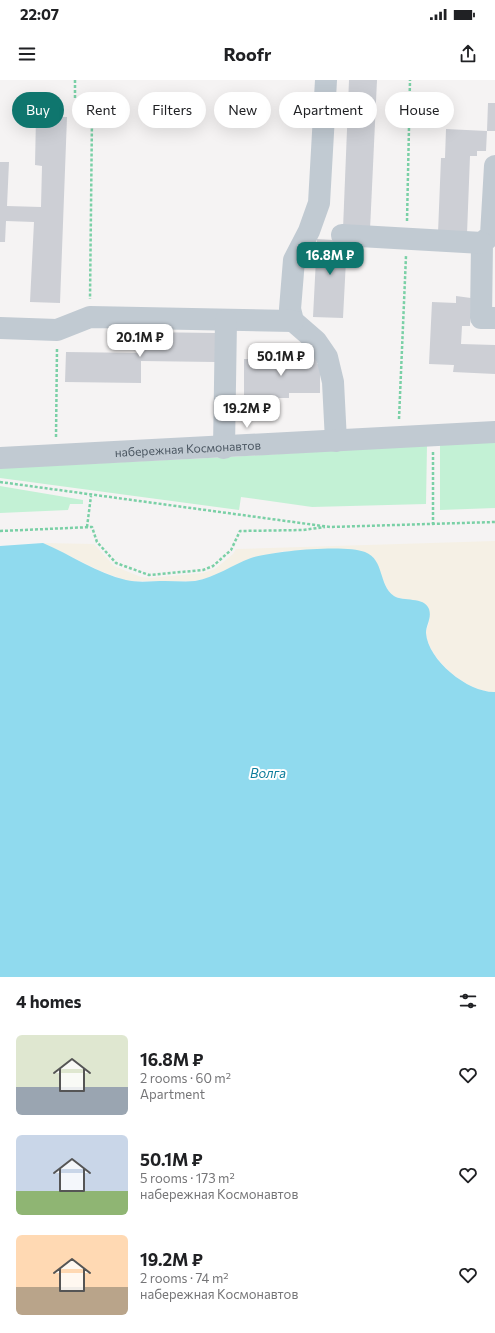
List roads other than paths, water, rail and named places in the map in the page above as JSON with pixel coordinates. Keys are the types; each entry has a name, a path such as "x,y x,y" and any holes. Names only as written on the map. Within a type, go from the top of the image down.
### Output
{"street":[{"path":"292,321 290,309 294,260 319,204 326,80"},
{"path":"308,231 482,243 491,235 495,166"},
{"path":"482,243 481,318 495,318"},
{"path":"0,328 58,330 90,317 292,321 316,341 327,357 332,382 336,441"},
{"path":"224,448 226,320"},
{"name":"набережная Космонавтов","path":"0,458 224,448 495,432"}],"water":[{"name":"Волга","path":"43,543 105,573 126,580 140,582 195,581 210,577 244,561 261,555 308,549 355,550 365,552 376,561 386,586 394,596 423,602 430,612 426,633 428,644 442,664 462,681 485,691 495,692 495,977 0,977 0,546"}]}
